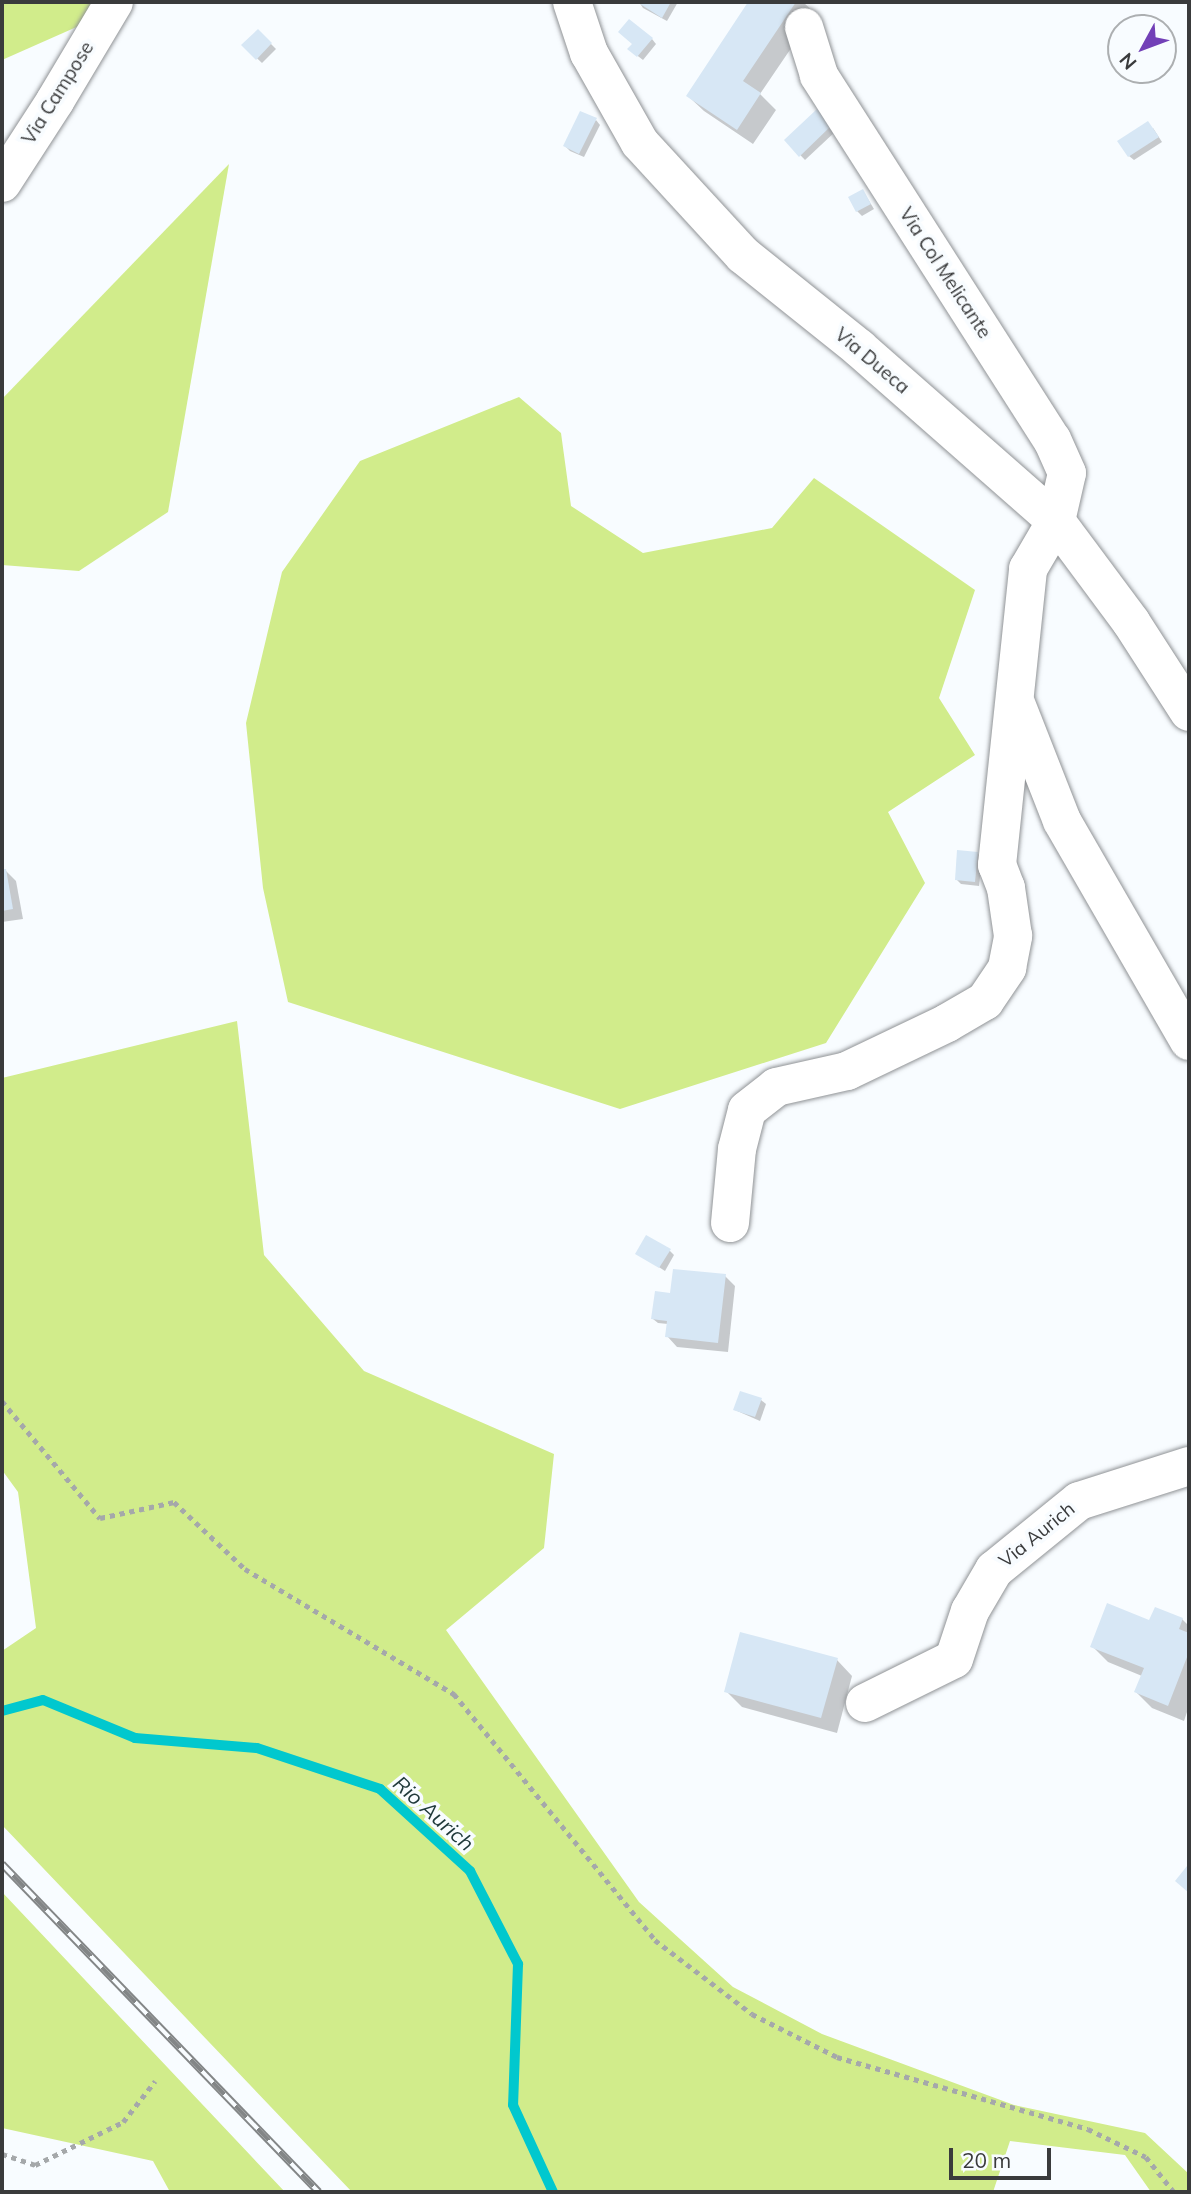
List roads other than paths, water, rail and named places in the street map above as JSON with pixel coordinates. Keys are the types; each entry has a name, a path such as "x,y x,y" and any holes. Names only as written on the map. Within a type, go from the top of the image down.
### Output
{"street":[{"name":"Via Campose","path":"2,183 114,2"},
{"name":"Via Dueca","path":"572,2 589,52 640,143 743,256 859,348 1056,522 1131,622 1189,712"},
{"name":"Via Col Melicante","path":"730,1223 737,1149 747,1110 776,1087 847,1071 947,1023 985,1001 1007,968 1013,936 1006,888 997,865 1028,569 1056,522 1067,473 1052,440 819,75 804,27"},
{"path":"1015,700 1062,821 1189,1041"},
{"name":"Via Aurich","path":"865,1703 954,1659 970,1611 994,1570 1079,1501 1189,1466"}],"waterway":[{"name":"Rio Aurich","path":"2,1711 43,1700 135,1738 257,1748 380,1789 470,1871 518,1964 513,2105 553,2192"}],"railway":[{"path":"2,1864 319,2192"}]}
